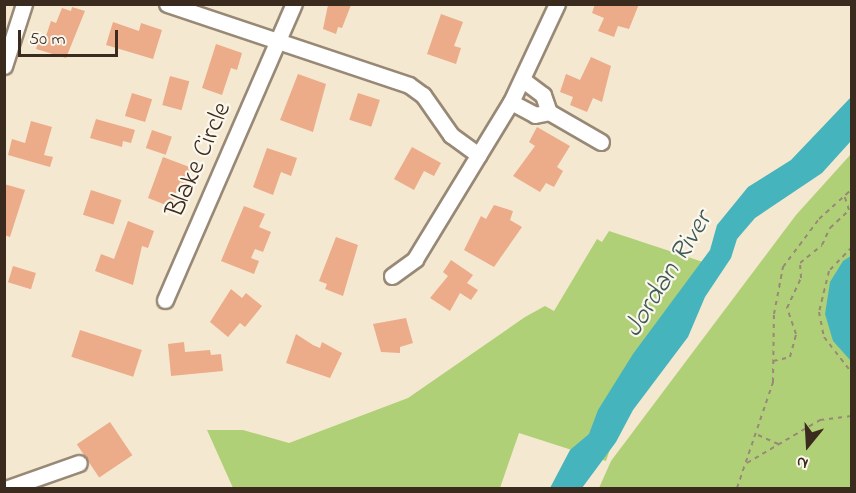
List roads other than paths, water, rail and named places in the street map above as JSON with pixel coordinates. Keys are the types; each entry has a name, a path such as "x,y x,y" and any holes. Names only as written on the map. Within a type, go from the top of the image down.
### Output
{"street":[{"path":"4,66 24,4"},
{"path":"167,4 409,85 423,95 451,135 478,155"},
{"name":"Blake Circle","path":"165,300 294,4"},
{"path":"392,276 415,259 511,102 557,4"},
{"path":"523,80 543,95 549,112 601,142"},
{"path":"511,102 535,115 549,112"},
{"path":"8,489 79,464"}],"water":[{"path":"851,97 851,141 822,173 755,218 737,239 731,258 705,297 688,337 633,410 616,442 582,488 550,488 570,450 589,434 598,410 633,354 710,250 717,225 748,187 791,160"},
{"path":"851,256 851,361 833,341 825,314 830,282 843,261"}],"water label":[{"name":"Jordan River","path":"669,275"}]}
